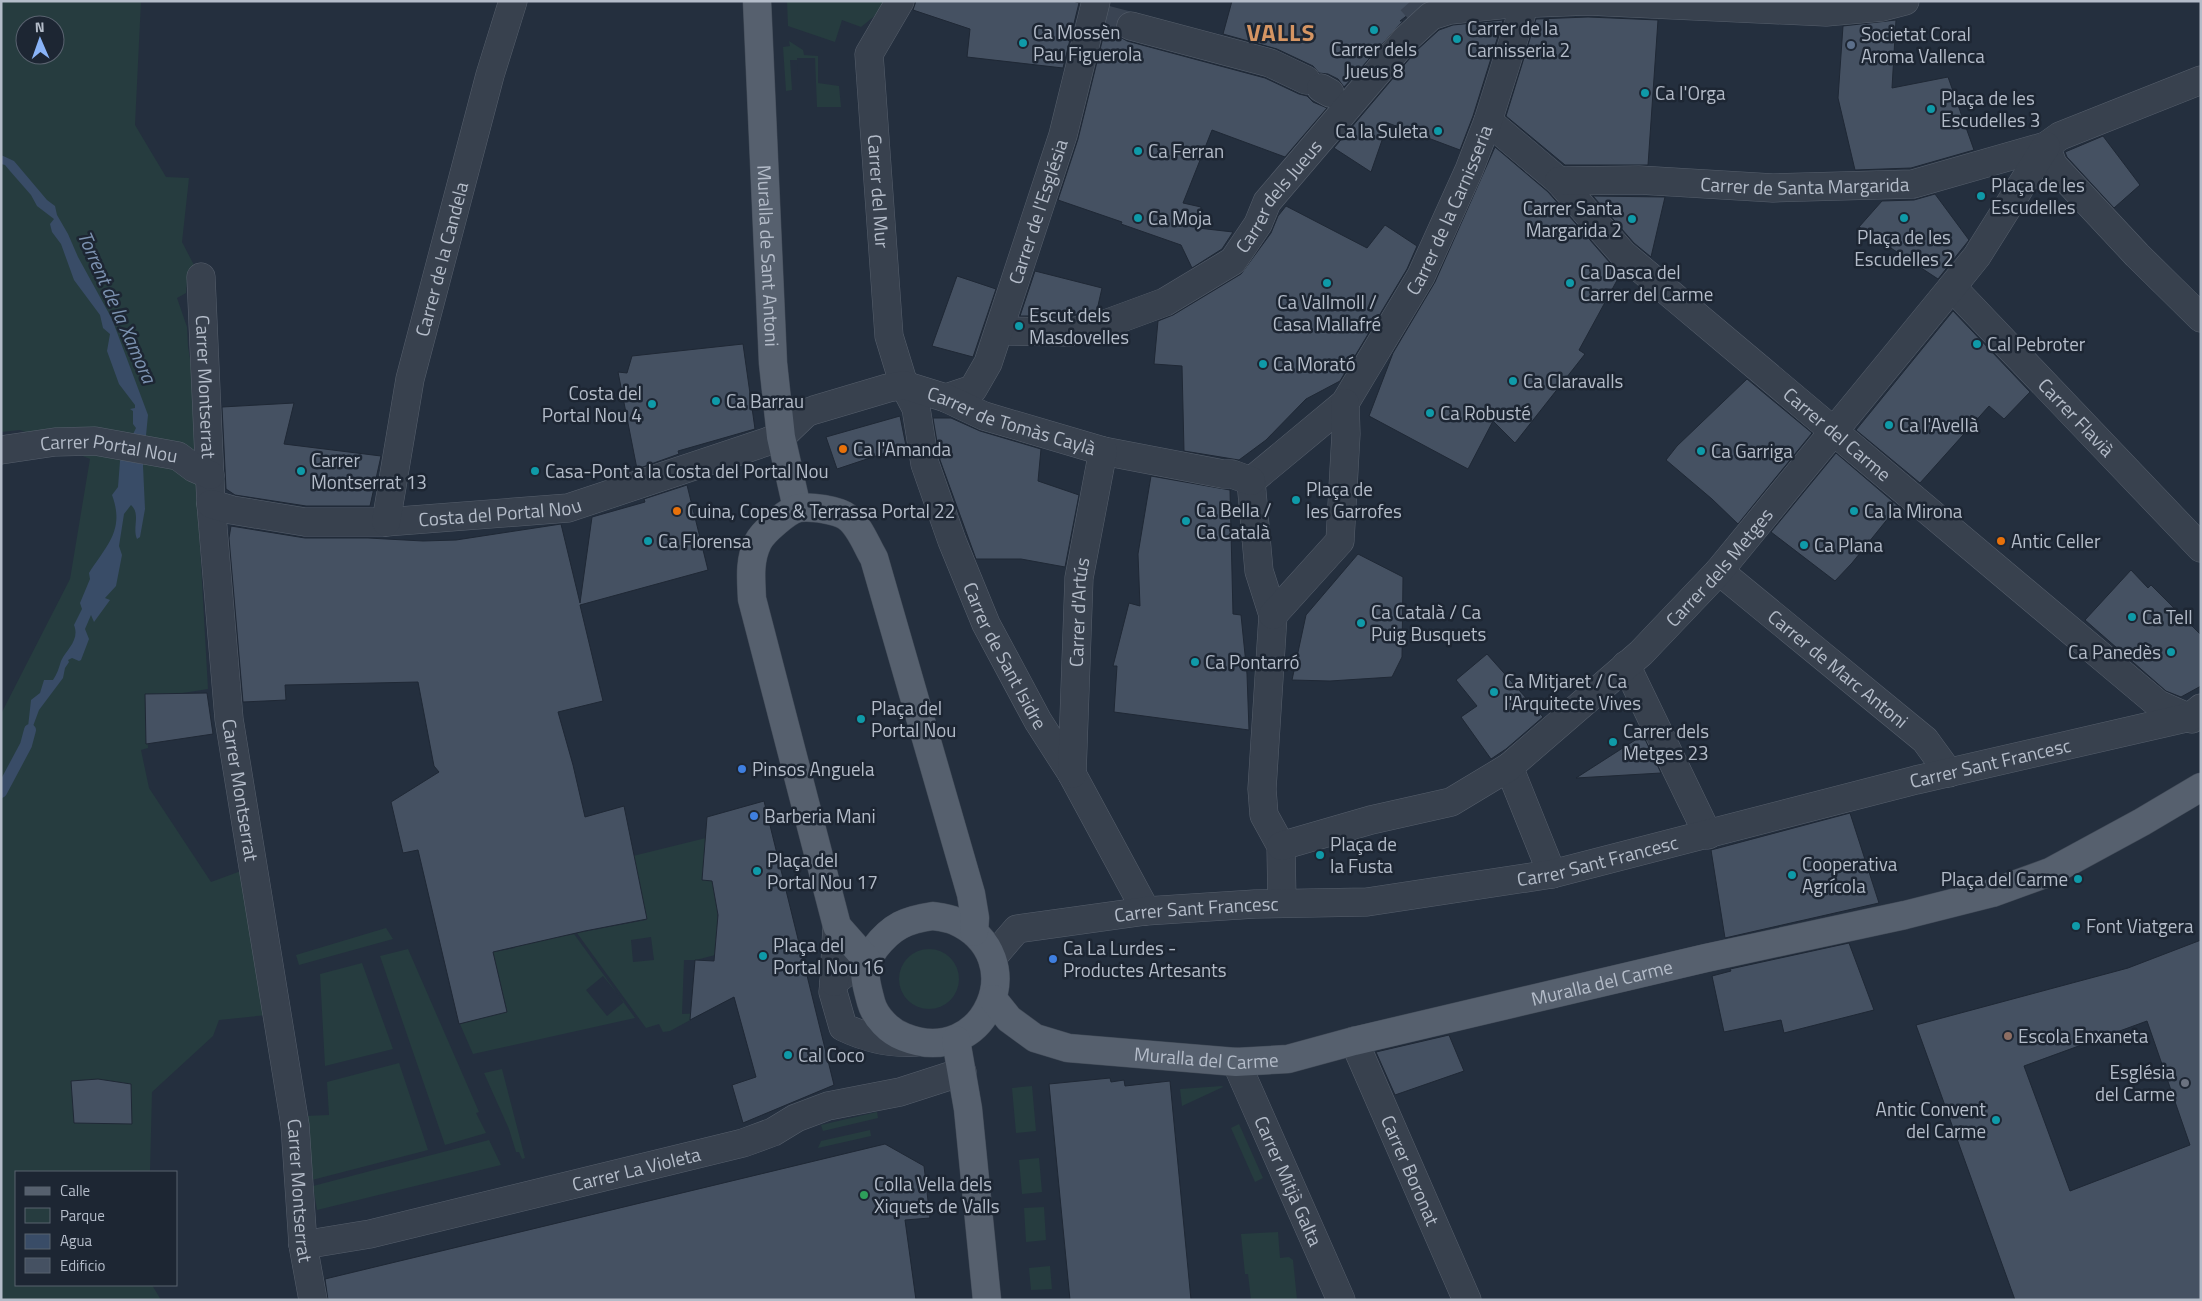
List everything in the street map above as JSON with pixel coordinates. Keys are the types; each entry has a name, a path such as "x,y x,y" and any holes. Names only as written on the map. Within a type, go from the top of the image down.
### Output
{"main road":[{"name":"Muralla de Sant Antoni","path":"757,1 773,363 781,437 797,508"},
{"path":"867,960 836,926 752,598 750,567 758,541 774,523 797,508 820,508 846,516 856,525 874,558 971,894 974,932"},
{"name":"Muralla del Carme","path":"993,999 1009,1019 1035,1038 1068,1048 1236,1062 1288,1059 1357,1050 1706,958 1905,915 1992,893 2050,872 2142,822 2201,786"},
{"path":"933,916 954,920 974,932 992,958 996,979 993,999 985,1016 972,1030 956,1040 936,1044 916,1042 898,1035 882,1022 872,1006 867,986 867,960 891,930 911,919 933,916"},
{"path":"956,1040 968,1109 987,1300"}],"street":[{"name":"Carrer de la Candela","path":"386,522 410,379 490,75 513,1"},
{"name":"Carrer del Mur","path":"900,1 869,54 889,336 904,385"},
{"name":"Carrer dels Jueus","path":"1000,331 1071,332 1108,323 1165,302 1223,269 1233,261 1258,224 1267,202 1324,90 1423,16 1450,10 1521,2 1588,1 1826,12 1882,7 1905,1"},
{"name":"Carrer de la Carnisseria","path":"1345,403 1421,276 1469,170 1488,121 1521,16 1521,2"},
{"name":"Carrer de l'Església","path":"946,398 973,389 988,363 1063,135 1096,12"},
{"path":"1131,26 1270,63 1324,90"},
{"path":"2201,80 2060,136 2046,146 2052,165 2137,255 2201,318"},
{"name":"Carrer del Carme","path":"1488,121 1558,181 1623,254 1835,430 2158,704 2197,718"},
{"name":"Carrer de Santa Margarida","path":"1558,181 1639,180 1773,188 1913,184 2046,146"},
{"name":"Carrer dels Metges","path":"1281,846 1372,820 1452,802 1509,767 1641,653 1720,571 1977,256 2046,146"},
{"name":"Carrer Montserrat","path":"201,277 202,472 210,504 229,719 295,1125 303,1244 312,1300"},
{"name":"Carrer Flavià","path":"1952,287 2201,548"},
{"name":"Carrer de Tomàs Caylà","path":"781,437 806,413 888,388 904,385 946,398 984,416 1103,451 1223,474 1232,474 1251,482"},
{"name":"Carrer de Sant Isidre","path":"904,385 916,408 925,464 952,541 986,624 1038,721 1072,774 1146,911"},
{"path":"1282,904 1281,846 1264,815 1262,789 1273,615 1259,571 1251,482 1345,403"},
{"path":"1273,615 1340,541 1346,434 1345,403"},
{"name":"Costa del Portal Nou","path":"210,504 232,510 305,522 386,522 568,508 781,437"},
{"name":"Carrer Portal Nou","path":"12,448 55,442 95,442 178,456 202,472"},
{"name":"Carrer d'Artús","path":"1072,774 1079,578 1103,451"},
{"name":"Carrer de Marc Antoni","path":"1720,571 1925,740 1950,773"},
{"path":"1626,665 1708,836"},
{"name":"Carrer Sant Francesc","path":"992,958 1016,929 1146,911 1367,902 1552,874 1708,836 1950,773 2197,718"},
{"path":"1509,767 1552,874"},
{"path":"836,926 833,992 843,1027 859,1035 897,1044 916,1042"},
{"path":"834,982 849,970 867,960"},
{"name":"Carrer Boronat","path":"1357,1050 1467,1300"},
{"name":"Carrer Mitjà Galta","path":"1236,1062 1341,1300"},
{"name":"Carrer La Violeta","path":"303,1244 370,1234 743,1143 773,1132 796,1118 828,1106 900,1092 962,1072"}],"green space":[{"path":"1,1 141,1 135,125 166,177 189,178 182,242 195,267 193,279 187,280 186,293 177,298 187,327 188,347 196,393 194,440 208,689 145,699 148,748 141,750 149,788 211,882 241,871 267,1015 219,1020 213,1036 152,1092 150,1171 15,1171 15,1286 153,1286 161,1300 1,1300 1,714 70,579 90,459 20,430 1,432"},
{"path":"787,1 884,1 877,14 861,27 842,20 835,42 788,26"},
{"path":"789,41 803,50 804,55 818,56 818,83 839,86 841,107 817,107 815,58 797,58 798,72 797,60 790,60 792,90 786,91 783,47 790,46"},
{"path":"706,838 720,882 715,955 696,960 684,960 682,1014 703,1013 670,1031 663,1032 659,1024 646,1028 577,933 646,920 633,856","holes":["651,937 654,960 633,962 631,940"]},
{"path":"557,895 564,936 574,934 618,994 603,976 586,990 607,1016 624,1002 635,1018 473,1054 460,1024 507,1011 493,952 515,948 506,905"},
{"path":"386,928 393,939 299,965 296,955"},
{"path":"408,949 479,1112 476,1113 486,1133 445,1145 380,956"},
{"path":"923,949 935,949 951,957 957,967 959,979 957,991 951,1001 935,1009 923,1009 907,1001 899,985 899,973 907,957"},
{"path":"362,963 393,1049 325,1066 320,974"},
{"path":"399,1063 428,1150 312,1180 304,1116 329,1115 327,1082"},
{"path":"502,1069 525,1158 522,1159 519,1152 516,1152 509,1129 484,1073"},
{"path":"1032,1086 1036,1131 1016,1133 1012,1088"},
{"path":"1223,1087 1182,1106 1180,1089"},
{"path":"877,1112 878,1118 823,1131 821,1125"},
{"path":"1239,1124 1263,1178 1255,1182 1231,1128"},
{"path":"870,1130 871,1136 818,1148 821,1141"},
{"path":"489,1140 501,1165 317,1210 313,1186"},
{"path":"1039,1158 1042,1192 1022,1194 1019,1160"},
{"path":"1044,1207 1046,1240 1026,1242 1024,1208"},
{"path":"1278,1232 1280,1258 1289,1257 1293,1260 1297,1300 1251,1300 1248,1274 1245,1274 1241,1234"},
{"path":"1050,1266 1052,1289 1031,1290 1029,1268"}],"water":[{"path":"1,155 14,161 47,200 55,206 57,215 78,257 112,319 148,415 143,466 145,509 140,537 137,539 135,530 136,517 131,505 124,514 119,546 122,555 116,586 105,598 110,600 94,622 91,615 85,629 89,639 81,660 72,658 68,660 63,678 39,710 26,745 31,700 40,693 44,680 53,680 61,661 74,640 74,625 82,609 80,603 90,579 89,573 112,537 116,518 112,495 118,487 120,461 136,428 133,424 133,411 130,409 135,408 135,405 119,384 107,351 110,334 103,328 100,315 74,280 61,244 52,232 50,224 54,219 37,206 31,195 5,165 1,164"}],"building":[{"name":"Ca Mossèn Pau Figuerola","path":"916,1 1073,1 1079,3 1063,68 967,57 970,29 913,10"},
{"path":"1232,1 1426,1 1400,21 1403,21 1344,87 1338,79 1328,74 1319,73 1313,66 1277,49 1223,34"},
{"path":"1110,9 1124,12 1116,22 1116,30 1120,37 1127,41 1265,78 1307,96 1313,102 1327,108 1285,157 1212,130 1183,203 1201,207 1198,228 1233,232 1222,249 1192,268 1181,245 1058,200 1078,139"},
{"path":"1588,17 1658,20 1648,165 1565,165 1506,116 1536,19"},
{"path":"1503,20 1473,116 1460,150 1388,123 1371,172 1334,148 1416,51 1439,30 1453,25"},
{"path":"1896,20 1892,88 1948,77 1974,150 1911,168 1855,170 1838,98 1843,26"},
{"path":"2103,136 2140,185 2114,208 2067,157 2065,152"},
{"path":"1495,147 1548,192 1621,273 1579,350 1585,354 1515,443 1493,421 1468,469 1369,416 1393,353 1435,282"},
{"path":"1935,194 1969,240 1938,279 1859,227 1882,201 1914,200"},
{"name":"Carrer Santa Margarida 2","path":"1593,196 1665,197 1651,257 1634,243"},
{"name":"Ca Morató","path":"1286,206 1367,248 1385,225 1417,246 1407,269 1340,381 1306,399 1266,440 1239,460 1184,451 1182,366 1154,364 1158,321 1173,315 1241,274 1271,233 1278,216"},
{"path":"1035,271 1102,288 1097,310 1069,316 1020,316"},
{"path":"957,276 996,289 973,357 932,346"},
{"path":"1953,311 2030,392 2004,419 1989,406 1920,483 1856,430"},
{"path":"743,344 755,429 678,451 679,454 637,469 618,372 627,373 632,356"},
{"name":"Ca Garriga","path":"1747,379 1812,433 1738,524 1666,460 1677,446"},
{"name":"Carrer Montserrat 13","path":"294,403 284,444 381,456 370,506 306,506 235,495 226,489 222,407"},
{"path":"900,416 906,446 837,469 826,437"},
{"path":"933,418 951,418 980,431 1041,449 1038,481 1079,495 1065,567 1021,559 976,559 940,460"},
{"name":"Ca la Mirona","path":"1836,453 1898,506 1835,581 1771,532"},
{"path":"1151,476 1230,490 1233,614 1241,615 1247,674 1249,730 1114,712 1117,666 1113,666 1129,603 1140,606 1138,554"},
{"path":"687,485 708,570 580,605 603,701 558,712 585,817 624,806 647,919 493,952 507,1012 459,1024 418,850 403,853 391,802 439,772 434,766 418,682 285,685 286,700 243,702 229,538 231,526 305,538 368,538 423,541 456,540 561,524 580,603 592,517 645,502 644,499"},
{"name":"Ca Català / Ca Puig Busquets","path":"1358,554 1403,577 1402,657 1392,677 1330,681 1292,680 1306,615"},
{"path":"2131,570 2148,588 2151,585 2201,635 2201,686 2181,697 2166,691 2085,620"},
{"name":"Ca Mitjaret / Ca l'Arquitecte Vives","path":"1487,654 1543,717 1506,749 1491,759 1461,717 1477,706 1456,680"},
{"path":"207,693 213,734 146,744 145,694"},
{"path":"1643,735 1661,773 1576,778"},
{"path":"764,801 834,1085 743,1123 732,1085 756,1077 734,997 690,1020 695,960 714,961 718,915 712,881 702,880 707,817"},
{"name":"Cooperativa Agrícola","path":"1850,813 1879,903 1725,938 1711,850"},
{"name":"Antic Convent del Carme","path":"2201,940 2201,1300 2015,1300 1916,1025 2128,968","holes":["2147,1021 2190,1145 2070,1191 2024,1066"]},
{"path":"1849,943 1874,1010 1784,1033 1781,1020 1724,1032 1712,976 1731,971 1730,969"},
{"path":"1449,1035 1464,1071 1395,1095 1376,1052"},
{"path":"1110,1078 1111,1082 1124,1080 1125,1086 1170,1081 1191,1300 1070,1300 1049,1084"},
{"path":"98,1079 131,1084 132,1124 74,1123 71,1081"},
{"path":"885,1144 924,1166 930,1218 905,1220 916,1300 328,1300 325,1279"}],"waterway":[{"name":"Torrent de la Xamora","path":"1,792 26,745 30,730"}],"tunnel":[{"path":"1411,1 1420,11"},
{"path":"1100,18 1131,26"}],"place":[{"name":"Carrer dels Jueus 8","path":"1374,30"},
{"name":"Carrer de la Carnisseria 2","path":"1457,39"},
{"name":"Ca Mossèn Pau Figuerola","path":"1023,43"},
{"name":"Societat Coral Aroma Vallenca","path":"1851,45"},
{"name":"Ca l'Orga","path":"1645,93"},
{"name":"Plaça de les Escudelles 3","path":"1931,109"},
{"name":"Ca la Suleta","path":"1438,131"},
{"name":"Ca Ferran","path":"1138,151"},
{"name":"Plaça de les Escudelles","path":"1981,196"},
{"name":"Ca Moja","path":"1138,218"},
{"name":"Plaça de les Escudelles 2","path":"1904,218"},
{"name":"Carrer Santa Margarida 2","path":"1632,219"},
{"name":"Ca Vallmoll / Casa Mallafré","path":"1327,283"},
{"name":"Ca Dasca del Carrer del Carme","path":"1570,283"},
{"name":"Escut dels Masdovelles","path":"1019,326"},
{"name":"Cal Pebroter","path":"1977,344"},
{"name":"Ca Morató","path":"1263,364"},
{"name":"Ca Claravalls","path":"1513,381"},
{"name":"Ca Barrau","path":"716,401"},
{"name":"Costa del Portal Nou 4","path":"652,404"},
{"name":"Ca Robusté","path":"1430,413"},
{"name":"Ca l'Avellà","path":"1889,425"},
{"name":"Ca l'Amanda","path":"843,449"},
{"name":"Ca Garriga","path":"1701,451"},
{"name":"Carrer Montserrat 13","path":"301,471"},
{"name":"Casa-Pont a la Costa del Portal Nou","path":"535,471"},
{"name":"Plaça de les Garrofes","path":"1296,500"},
{"name":"Cuina, Copes & Terrassa Portal 22","path":"677,511"},
{"name":"Ca la Mirona","path":"1854,511"},
{"name":"Ca Bella / Ca Català","path":"1186,521"},
{"name":"Ca Florensa","path":"648,541"},
{"name":"Antic Celler","path":"2001,541"},
{"name":"Ca Plana","path":"1804,545"},
{"name":"Ca Tell","path":"2132,617"},
{"name":"Ca Català / Ca Puig Busquets","path":"1361,623"},
{"name":"Ca Panedès","path":"2171,652"},
{"name":"Ca Pontarró","path":"1195,662"},
{"name":"Ca Mitjaret / Ca l'Arquitecte Vives","path":"1494,692"},
{"name":"Plaça del Portal Nou","path":"861,719"},
{"name":"Carrer dels Metges 23","path":"1613,742"},
{"name":"Pinsos Anguela","path":"742,769"},
{"name":"Barberia Mani","path":"754,816"},
{"name":"Plaça de la Fusta","path":"1320,855"},
{"name":"Plaça del Portal Nou 17","path":"757,871"},
{"name":"Cooperativa Agrícola","path":"1792,875"},
{"name":"Plaça del Carme","path":"2078,879"},
{"name":"Font Viatgera","path":"2076,926"},
{"name":"Plaça del Portal Nou 16","path":"763,956"},
{"name":"Ca La Lurdes - Productes Artesants","path":"1053,959"},
{"name":"Escola Enxaneta","path":"2008,1036"},
{"name":"Cal Coco","path":"788,1055"},
{"name":"Església del Carme","path":"2185,1083"},
{"name":"Antic Convent del Carme","path":"1996,1120"},
{"name":"Colla Vella dels Xiquets de Valls","path":"864,1195"}],"district":[{"name":"VALLS","path":"1281,33"}]}
